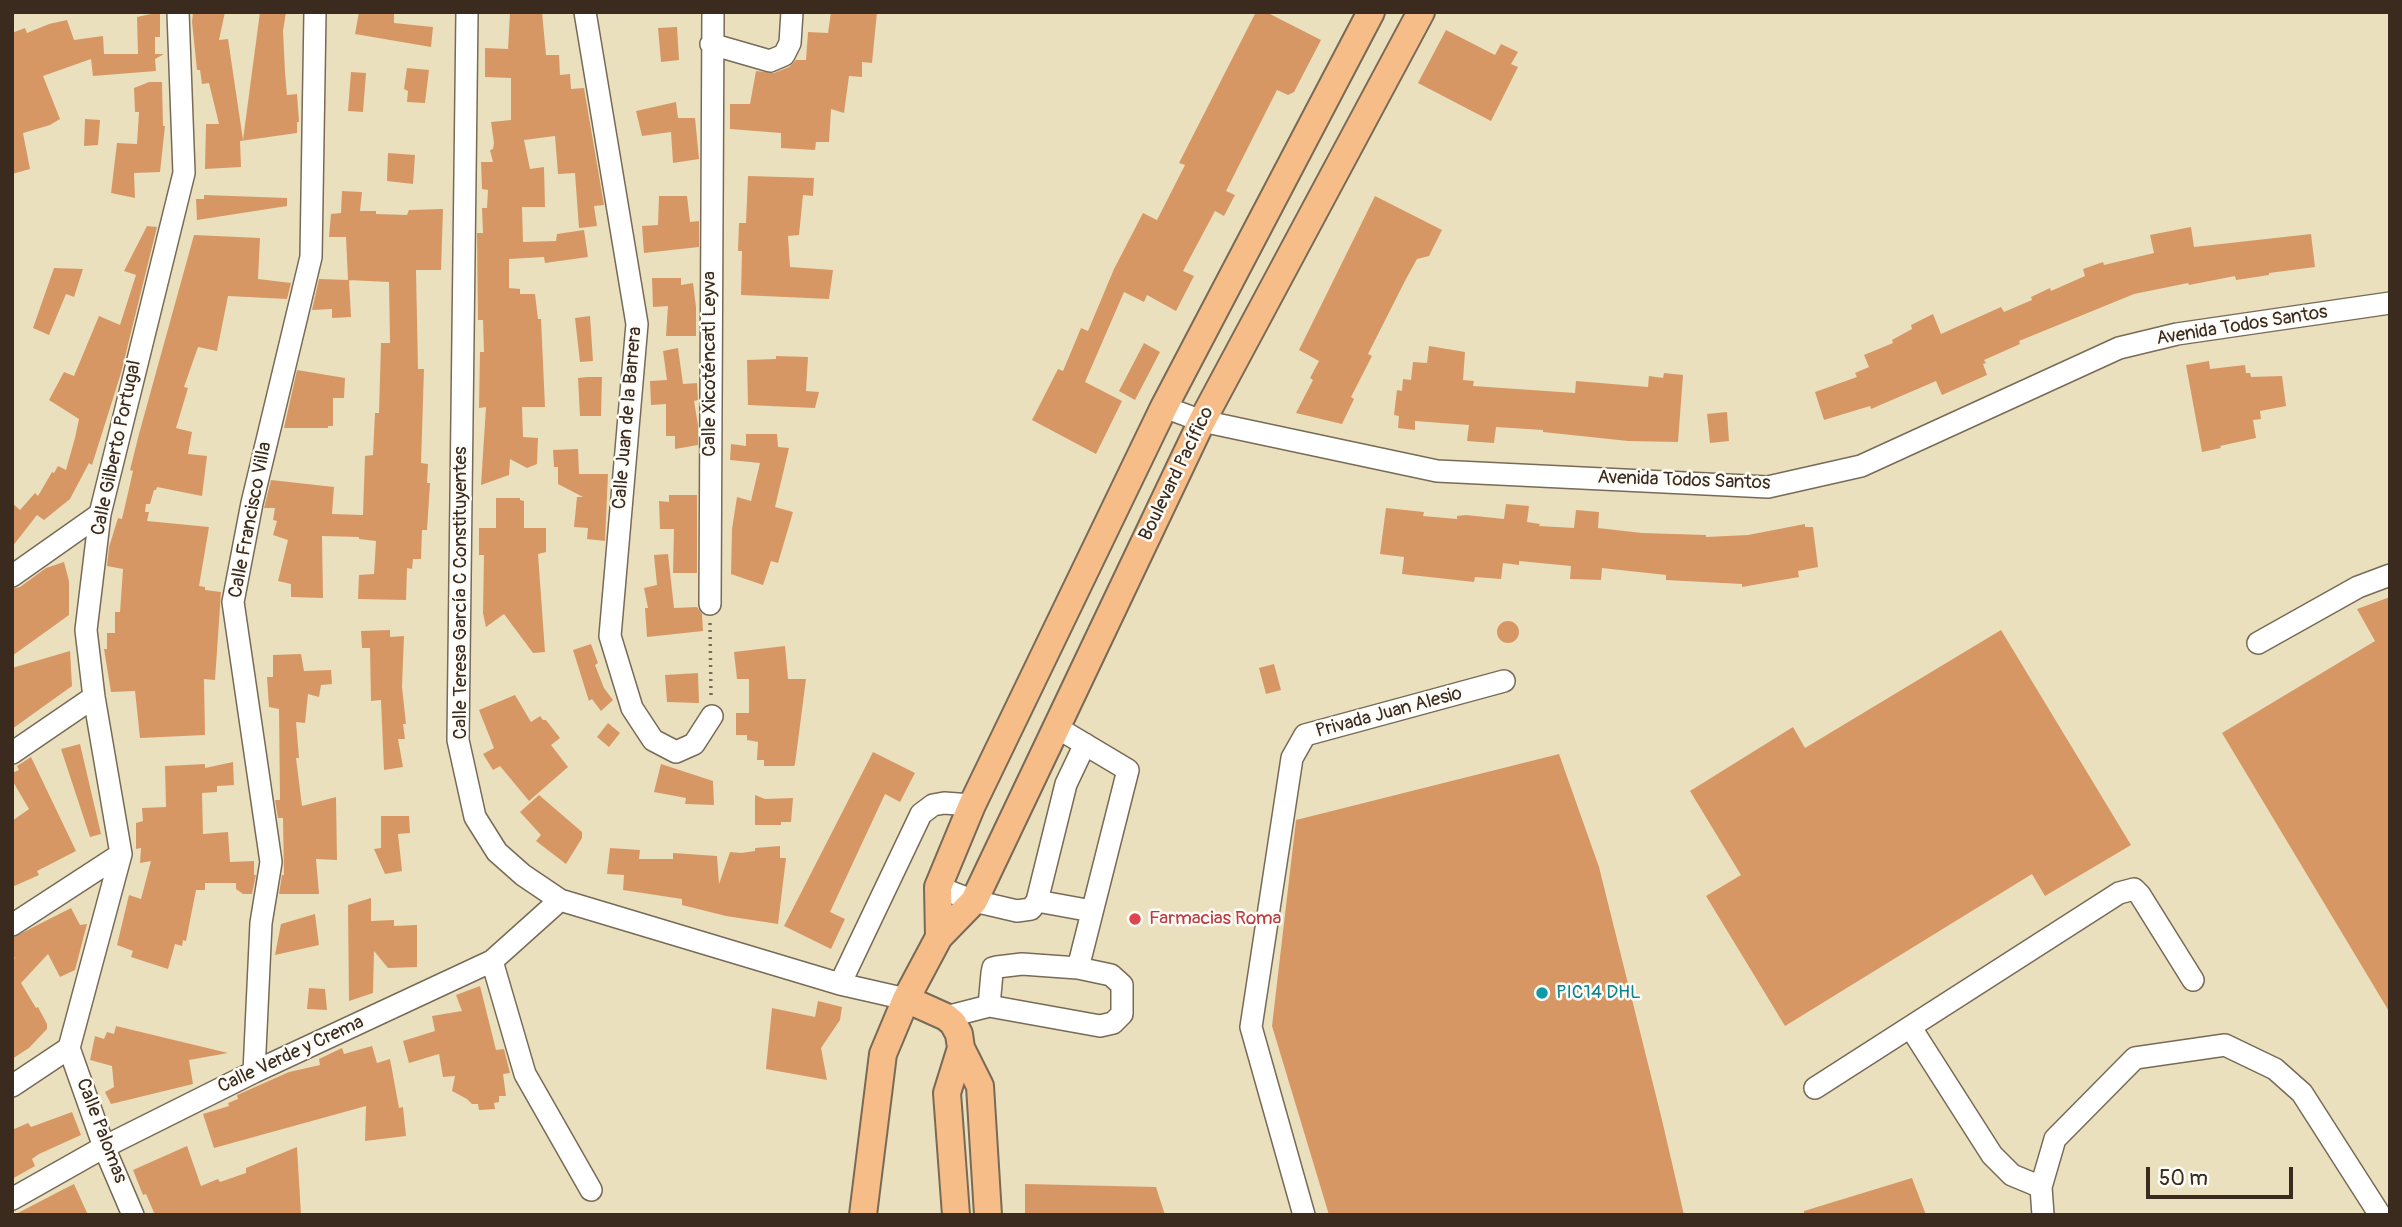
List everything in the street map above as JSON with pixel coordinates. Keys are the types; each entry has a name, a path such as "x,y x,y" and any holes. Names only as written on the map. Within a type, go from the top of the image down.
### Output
{"main road":[{"name":"Boulevard Pacífico","path":"939,937 938,887 972,805 1164,407 1371,12"},
{"name":"Boulevard Pacífico","path":"863,1215 883,1055 906,999 939,937 974,901 1202,421 1421,12"},
{"path":"906,999 946,1017 957,1029 961,1048 981,1086 988,1215"},
{"path":"956,1215 947,1093 961,1048"}],"street":[{"name":"Calle Gilberto Portugal","path":"69,1048 121,854 94,697 86,630 100,514 184,173 178,12"},
{"name":"Calle Francisco Villa","path":"254,1072 261,923 271,862 233,602 252,503 310,257 315,12"},
{"name":"Calle Teresa García C Constituyentes","path":"467,12 458,740 475,817 497,852 523,875 560,900 840,984 906,999"},
{"name":"Calle Juan de la Barrera","path":"585,12 637,324 610,636 632,708 653,740 676,752 694,744 712,716"},
{"name":"Calle Xicoténcatl Leyva","path":"710,604 713,12"},
{"path":"711,44 770,61 784,55 790,43 792,12"},
{"name":"Avenida Todos Santos","path":"1164,407 1202,421 1437,471 1768,487 1861,466 2119,348 2177,334 2390,303"},
{"path":"12,576 100,514"},
{"path":"2258,643 2358,587 2390,575"},
{"name":"Privada Juan Alesio","path":"1304,1215 1251,1027 1292,758 1306,735 1504,681"},
{"path":"12,753 94,697"},
{"path":"1056,727 1128,770 1078,968"},
{"path":"938,887 974,901 1017,911 1031,908 1037,901 1066,784 1085,744"},
{"path":"840,984 921,814 933,805 944,803 972,805"},
{"path":"12,925 121,854"},
{"path":"1815,1088 2119,893 2134,889 2140,895 2193,980"},
{"name":"Calle Verde y Crema","path":"12,1199 104,1147 254,1072 492,961 560,900"},
{"path":"1037,901 1092,911"},
{"path":"492,961 525,1074 591,1190"},
{"path":"946,1017 989,1006 1100,1026 1113,1023 1122,1014 1122,985 1111,975 1078,968 1022,964 997,967 993,968 989,1006"},
{"path":"1911,1028 1992,1155 2011,1175 2041,1188"},
{"path":"2043,1215 2041,1188 2055,1139 2135,1058 2225,1045 2275,1069 2302,1093 2380,1215"},
{"path":"12,1086 69,1048"},
{"name":"Calle Palomas","path":"69,1048 104,1147 133,1215"}],"path":[{"path":"710,604 712,716"}],"building":[{"path":"160,12 160,37 155,37 155,54 164,54 155,59 156,71 93,76 91,59 43,76 60,119 23,133 30,169 12,174 12,33 25,28 27,33 67,20 74,40 103,36 104,54 138,54 137,17"},
{"path":"193,12 225,12 219,40 228,39 243,140 260,12 286,12 283,31 287,95 297,94 297,133 240,141 241,167 205,169 206,124 219,124 209,83 202,84 200,70 197,70"},
{"path":"359,12 394,12 394,23 433,27 431,47 355,34"},
{"path":"510,12 542,12 546,55 559,55 560,75 570,74 571,89 584,88 604,205 594,206 597,226 579,228 575,173 558,174 555,136 524,140 530,169 544,167 545,207 522,207 523,242 556,241 557,234 584,230 588,257 545,263 544,257 509,259 509,288 520,289 520,294 535,294 538,319 541,319 545,407 522,407 523,437 538,438 537,464 527,468 510,459 509,475 481,485 486,407 479,408 480,352 484,352 483,320 478,320 477,233 483,233 482,208 487,208 488,190 482,189 481,162 493,162 490,150 493,149 494,143 491,122 511,120 511,78 485,77 485,48 508,49"},
{"path":"831,12 877,12 872,63 862,62 862,77 849,76 844,113 831,109 829,142 816,142 815,150 781,148 781,133 730,129 730,104 750,104 756,71 774,73 789,67 796,60 806,60 808,32 828,33"},
{"path":"1256,12 1266,12 1321,40 1294,92 1288,95 1277,90 1226,191 1235,195 1224,216 1215,211 1183,271 1194,276 1176,311 1147,295 1144,302 1124,292 1085,382 1122,401 1096,454 1032,420 1058,369 1063,371 1081,328 1088,331 1114,269 1143,213 1157,220 1185,165 1179,163"},
{"path":"677,27 679,60 661,62 658,28"},
{"path":"1446,30 1495,55 1501,44 1518,52 1511,64 1518,67 1491,121 1418,83"},
{"path":"407,68 429,70 425,103 407,102 408,91 404,89"},
{"path":"351,72 366,73 363,112 348,111"},
{"path":"149,82 162,82 165,126 160,172 134,173 135,198 111,193 117,143 137,144 139,112 135,112 134,88"},
{"path":"676,102 678,118 695,118 699,159 673,163 671,132 642,136 636,111"},
{"path":"85,119 100,120 98,145 84,146"},
{"path":"388,153 415,155 413,184 387,181"},
{"path":"748,176 814,178 813,196 803,195 799,235 788,236 790,267 833,270 829,299 741,295 742,251 738,251 739,223 746,223"},
{"path":"342,191 362,192 360,211 376,211 376,214 407,215 409,210 443,209 441,270 416,270 418,369 424,369 421,463 428,464 427,483 430,483 427,530 422,530 421,559 413,559 412,569 407,568 406,600 358,599 359,575 374,574 376,541 359,537 322,536 323,598 291,597 291,584 278,581 288,540 273,535 277,521 273,520 275,508 264,508 271,480 334,487 332,514 363,515 365,456 373,455 375,413 379,413 381,343 390,343 389,282 348,280 346,237 329,237 331,214 341,213"},
{"path":"204,195 287,198 287,206 197,220 196,199 204,199"},
{"path":"659,196 687,196 690,222 699,221 699,247 644,253 642,226 658,225"},
{"path":"1375,196 1442,230 1429,256 1417,259 1406,279 1368,354 1372,356 1351,397 1354,399 1342,424 1296,413 1313,380 1310,378 1319,361 1299,350"},
{"path":"147,226 157,227 121,373 92,465 89,463 70,499 44,520 37,515 12,547 12,503 20,510 35,493 38,496 58,466 66,470 75,438 79,419 49,400 64,372 74,376 99,316 120,325 136,275 124,271"},
{"path":"2191,227 2194,247 2311,234 2315,267 2236,280 2235,276 2189,285 2188,283 2134,294 2019,341 2020,344 1984,360 1987,375 1942,395 1936,381 1871,409 1870,406 1824,420 1815,392 1857,377 1855,373 1869,367 1864,355 1893,343 1892,340 1912,329 1911,325 1933,314 1941,334 2001,307 2004,312 2032,300 2031,297 2050,288 2051,291 2085,276 2083,269 2103,262 2104,265 2154,253 2150,235"},
{"path":"194,235 260,238 258,279 291,283 287,299 228,296 217,351 198,347 184,387 188,388 176,428 192,432 188,454 207,456 202,496 157,487 150,504 146,504 145,512 149,512 147,521 209,527 199,586 205,587 205,590 221,592 215,680 204,679 205,735 140,738 135,691 111,692 104,649 107,649 107,633 115,633 115,612 120,612 123,569 107,566 109,547 118,518 122,519 139,434"},
{"path":"54,268 83,269 74,297 66,294 49,335 33,328"},
{"path":"652,278 681,278 681,285 693,283 696,336 666,336 668,306 653,307"},
{"path":"319,279 349,280 351,317 332,318 332,309 312,310"},
{"path":"590,316 593,361 580,362 575,318"},
{"path":"1144,343 1160,352 1135,400 1119,391"},
{"path":"1429,346 1465,352 1463,380 1474,381 1473,386 1575,393 1576,381 1648,387 1649,376 1663,378 1664,373 1683,375 1678,442 1628,441 1496,427 1494,443 1467,441 1469,425 1415,421 1415,430 1398,428 1399,416 1394,415 1397,390 1402,391 1403,379 1411,380 1413,362 1427,363"},
{"path":"678,348 683,384 697,383 698,400 694,401 698,445 675,449 675,436 666,436 666,404 651,405 650,381 667,380 663,351"},
{"path":"776,356 808,357 806,391 819,392 815,408 748,405 747,360 776,359"},
{"path":"2209,361 2210,369 2245,365 2246,373 2250,373 2251,377 2282,376 2286,406 2260,411 2261,419 2253,420 2256,438 2202,452 2186,365"},
{"path":"297,370 345,378 344,398 333,398 333,426 284,428"},
{"path":"602,377 601,416 580,416 578,378"},
{"path":"1727,412 1729,441 1710,443 1707,414"},
{"path":"746,434 777,434 778,447 789,448 775,507 793,512 778,563 771,561 763,585 731,574 732,529 737,497 751,501 760,463 730,460 731,444 746,446"},
{"path":"578,449 579,474 608,474 605,541 587,539 588,528 574,527 577,497 583,497 558,484 558,467 554,467 553,450"},
{"path":"669,495 697,495 697,573 673,573 674,529 660,529 659,501 669,502"},
{"path":"496,498 520,498 524,501 524,528 546,528 546,552 538,554 545,652 533,653 504,614 486,627 483,613 484,555 479,555 479,528 496,528"},
{"path":"1506,504 1529,506 1527,522 1540,524 1539,526 1574,528 1576,510 1599,512 1598,528 1642,533 1706,537 1748,535 1805,524 1805,527 1813,527 1818,567 1798,571 1799,577 1742,587 1742,584 1666,580 1666,575 1602,568 1601,580 1570,579 1571,566 1519,561 1519,565 1503,563 1501,579 1475,577 1474,582 1402,574 1404,557 1380,554 1386,508 1424,512 1423,516 1457,519 1457,516 1466,515 1504,519"},
{"path":"668,554 674,608 697,607 702,614 703,631 647,637 645,608 648,608 644,588 657,585 654,555"},
{"path":"64,562 69,581 69,615 12,656 12,589 20,587 46,568"},
{"path":"2390,597 2390,1013 2222,733 2375,641 2357,609"},
{"path":"1504,621 1512,621 1519,628 1519,636 1512,643 1504,643 1497,636 1497,628"},
{"path":"390,630 390,637 404,636 402,687 406,724 403,724 405,739 398,739 403,767 384,770 381,700 371,701 370,648 362,648 361,631"},
{"path":"2001,630 2131,845 2045,896 2032,874 1785,1026 1706,896 1741,875 1690,791 1793,727 1805,748"},
{"path":"591,644 598,663 595,665 604,688 613,700 601,711 592,699 589,701 573,650"},
{"path":"785,646 788,679 806,679 795,764 764,766 764,760 757,760 758,742 747,740 747,735 736,735 736,713 749,713 749,679 737,679 734,652"},
{"path":"70,651 72,686 12,729 12,668"},
{"path":"301,654 304,671 331,670 332,684 321,685 319,697 308,694 305,723 296,722 299,758 296,758 302,806 336,797 337,860 316,859 319,894 279,894 284,875 283,818 278,818 275,800 280,800 279,709 269,707 267,677 273,677 273,655"},
{"path":"1274,664 1281,690 1266,694 1259,668"},
{"path":"698,673 699,703 667,702 665,675"},
{"path":"515,695 531,722 540,716 560,738 551,745 568,767 529,801 500,766 493,770 483,754 494,748 479,710"},
{"path":"608,723 620,733 609,747 597,737"},
{"path":"80,744 101,834 90,837 61,749"},
{"path":"873,752 915,773 900,802 885,794 830,912 845,919 831,949 784,926"},
{"path":"1559,754 1599,867 1684,1215 1329,1215 1272,1026 1296,820"},
{"path":"31,757 76,851 37,871 39,875 12,887 12,821 29,809 12,780 12,773 19,770 17,766"},
{"path":"233,762 234,785 217,786 217,792 202,793 203,834 228,832 230,862 254,861 256,875 252,894 243,894 236,889 236,883 205,883 205,890 196,890 186,941 183,940 182,946 175,944 168,969 131,957 133,951 117,945 129,895 141,899 151,861 140,863 141,848 136,849 136,823 143,821 142,808 166,807 165,766 205,764 205,768"},
{"path":"661,764 713,781 714,805 685,804 686,798 654,792"},
{"path":"539,795 582,832 582,838 566,864 536,841 541,835 520,812"},
{"path":"755,795 765,799 793,798 791,822 781,822 781,825 755,825"},
{"path":"381,816 409,816 410,833 398,834 402,871 385,874 374,849 381,848"},
{"path":"780,846 780,858 786,858 778,924 726,916 682,905 682,899 623,890 624,875 607,874 610,848 640,850 639,859 673,859 673,853 717,856 719,884 730,852 741,853 755,851 755,848"},
{"path":"371,898 371,921 394,920 394,926 417,925 417,967 388,968 374,951 373,993 349,1001 348,905"},
{"path":"71,908 80,925 87,924 75,970 60,977 48,954 21,983 36,1008 38,1007 47,1029 29,1048 12,1059 12,960 15,958 12,954 12,938"},
{"path":"315,914 319,945 275,955 281,924"},
{"path":"480,986 496,1050 504,1049 510,1073 503,1074 506,1096 499,1096 499,1102 494,1103 495,1109 479,1110 478,1104 472,1104 452,1091 455,1076 443,1077 439,1054 409,1063 403,1041 435,1031 432,1016 462,1011 456,995"},
{"path":"309,988 325,989 327,1010 307,1009"},
{"path":"818,1001 842,1007 840,1020 821,1048 827,1080 766,1069 772,1008 815,1017"},
{"path":"116,1026 228,1053 189,1060 193,1084 111,1104 105,1092 114,1087 112,1066 90,1060 95,1036 104,1039 107,1032 114,1034"},
{"path":"372,1046 377,1063 390,1059 399,1108 403,1107 406,1136 365,1141 366,1106 214,1148 203,1114 229,1106 228,1103 238,1099 237,1095 289,1072 320,1065 319,1059 342,1048 344,1054"},
{"path":"72,1112 81,1135 39,1154 32,1159 35,1166 12,1179 12,1130 28,1123 31,1127"},
{"path":"187,1146 201,1186 246,1173 246,1168 297,1147 301,1215 155,1215 133,1170"},
{"path":"1912,1178 1926,1215 1804,1215 1804,1211"},
{"path":"74,1184 88,1215 14,1215 64,1189"},
{"path":"1025,1184 1156,1187 1165,1215 1025,1215"}],"place":[{"name":"Farmacias Roma","path":"1135,919"},
{"name":"PIC14 DHL","path":"1542,993"}]}
